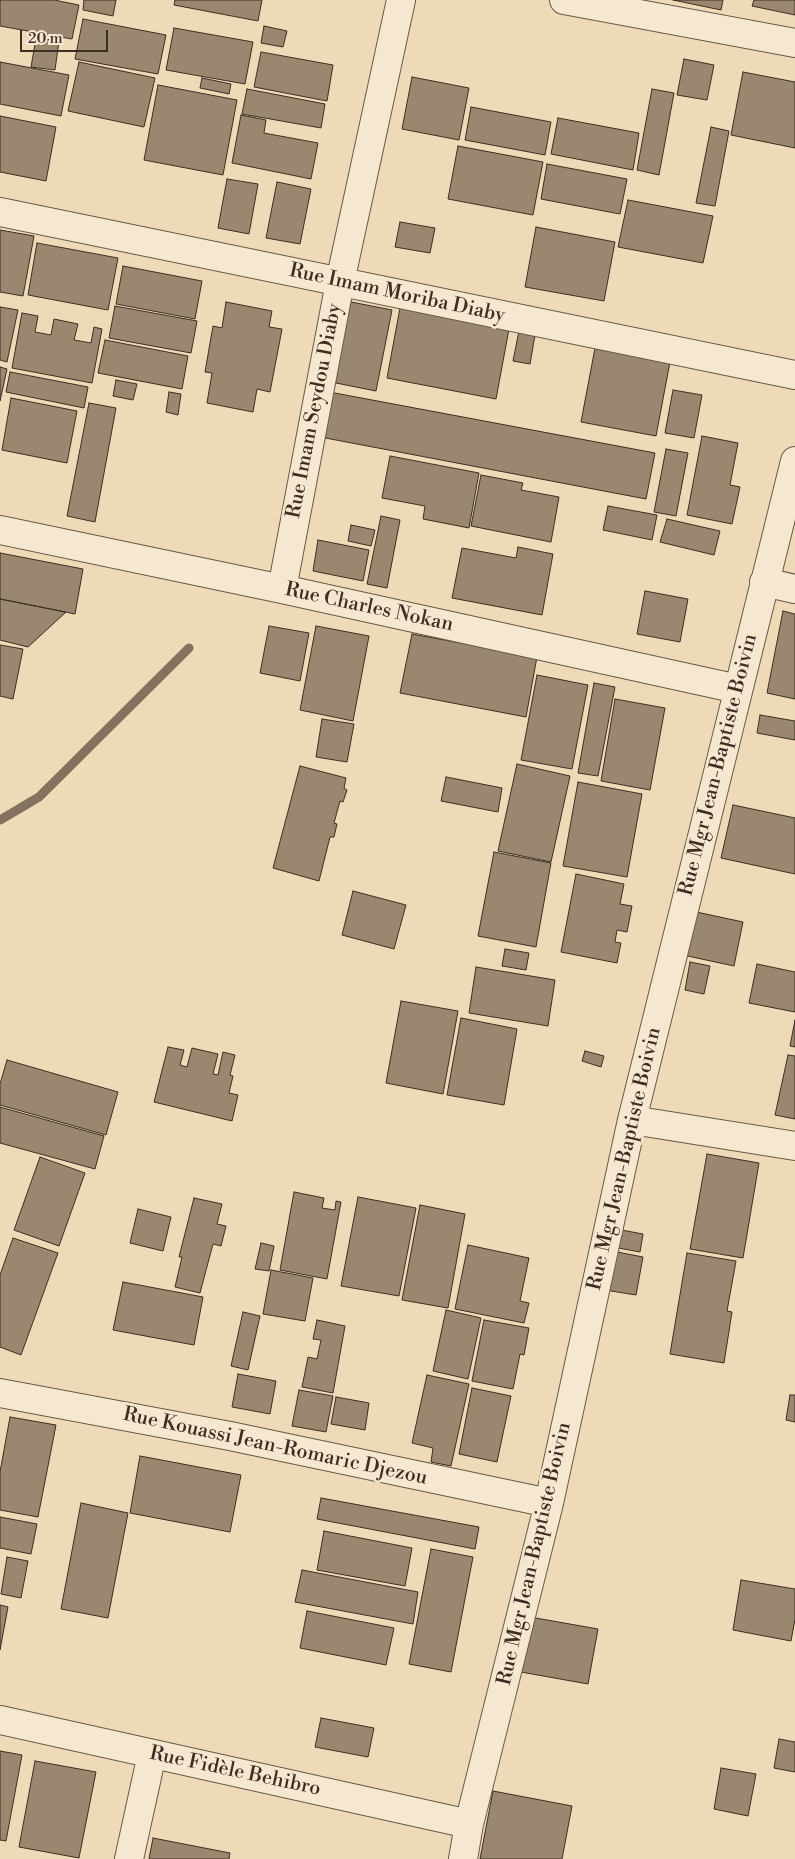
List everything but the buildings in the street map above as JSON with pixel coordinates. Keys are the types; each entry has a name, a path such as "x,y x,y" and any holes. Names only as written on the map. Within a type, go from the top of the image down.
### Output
{"street":[{"name":"Rue Imam Seydou Diaby","path":"282,588 340,282 402,0"},
{"path":"564,0 795,43"},
{"name":"Rue Imam Moriba Diaby","path":"0,212 795,375"},
{"name":"Rue Mgr Jean-Baptiste Boivin","path":"464,1859 469,1824 548,1503 632,1120 795,461"},
{"name":"Rue Charles Nokan","path":"0,530 282,588 738,689"},
{"path":"764,582 795,589"},
{"path":"632,1120 795,1146"},
{"name":"Rue Kouassi Jean-Romaric Djezou","path":"0,1392 230,1436 548,1503"},
{"name":"Rue Fidèle Behibro","path":"0,1720 469,1824"},
{"path":"129,1859 152,1754"}],"waterway":[{"path":"0,820 39,797 189,648"}]}
